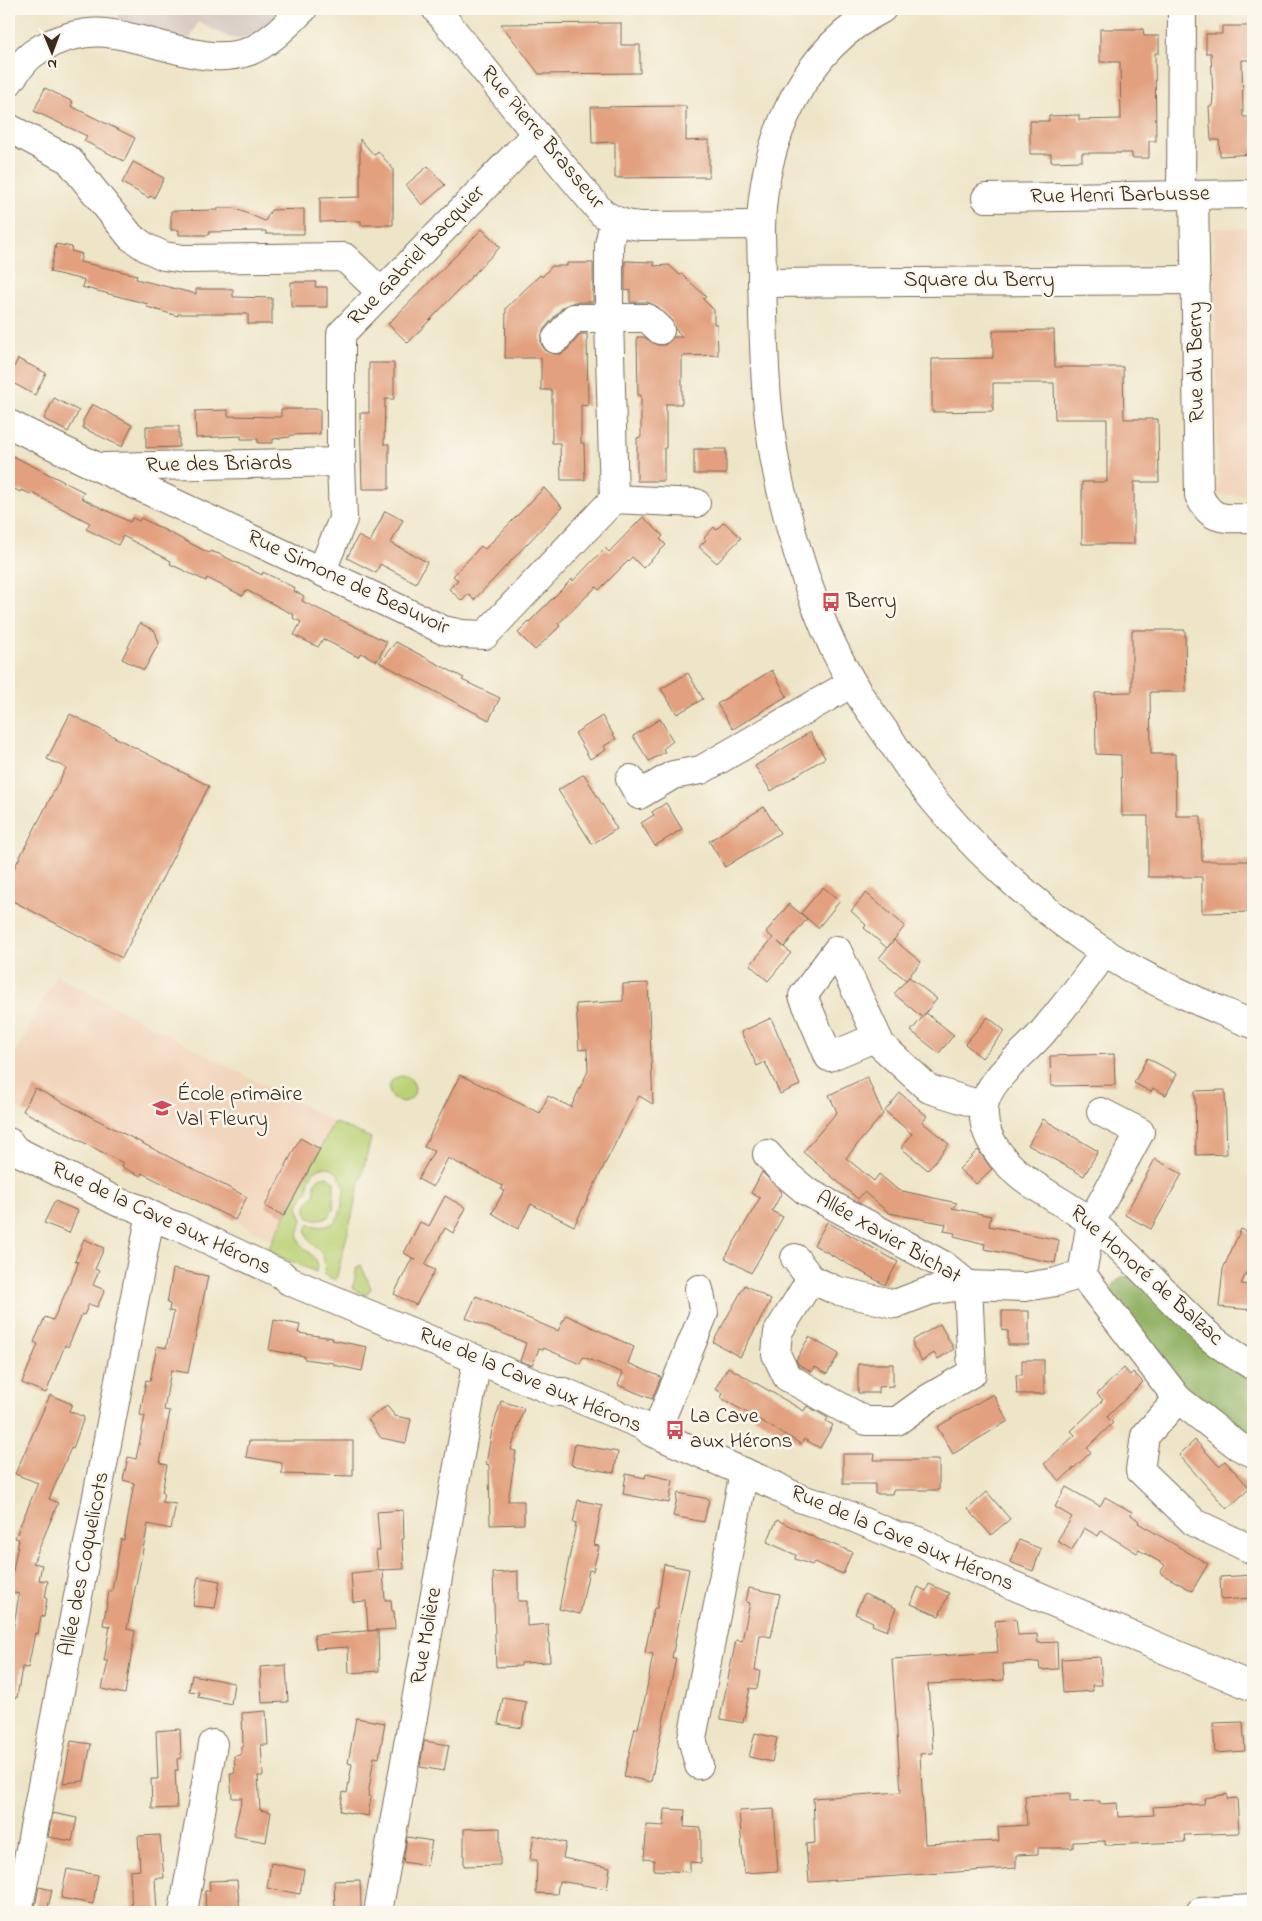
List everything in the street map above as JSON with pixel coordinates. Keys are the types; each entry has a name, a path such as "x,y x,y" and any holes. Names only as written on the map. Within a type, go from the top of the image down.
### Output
{"street":[{"path":"9,82 32,54 51,43 70,37 91,33 112,33 202,56 233,56 249,51 268,41 303,9"},
{"name":"Rue Pierre Brasseur","path":"436,9 595,205 614,220 628,225 641,226 761,224"},
{"path":"882,9 857,24 835,42 817,61 792,103 773,148 765,186 761,224 766,387 779,479 810,588 824,624 852,683 919,781 955,823 995,864 1076,932 1129,967 1187,996 1253,1024"},
{"name":"Rue du Berry","path":"1182,9 1187,195 1196,280 1199,495 1212,514 1222,518 1253,518"},
{"path":"9,128 69,160 132,237 147,248 164,256 184,259 344,257 381,292"},
{"name":"Rue Gabriel Bacquier","path":"322,570 344,519 341,462 341,334 536,134"},
{"name":"Rue Henri Barbusse","path":"986,198 1253,194"},
{"path":"614,220 609,245 608,318 614,499 696,503"},
{"name":"Square du Berry","path":"762,283 1196,280"},
{"path":"556,339 574,318 647,318 660,330"},
{"name":"Rue Simone de Beauvoir","path":"9,424 96,467 322,570 443,630 462,634 485,634 614,499"},
{"name":"Rue des Briards","path":"96,467 341,462"},
{"path":"630,779 639,795 673,775 701,770 852,683"},
{"path":"877,1037 881,1045 929,1089 984,1106 989,1092 1000,1078 1068,1002 1105,952"},
{"name":"Rue Honoré de Balzac","path":"984,1106 987,1134 1002,1157 1014,1169 1091,1222 1146,1272 1211,1338 1253,1366"},
{"path":"1102,1112 1140,1132 1091,1222 1082,1274 1178,1399 1238,1446 1253,1453"},
{"name":"Rue de la Cave aux Hérons","path":"9,1142 15,1150 120,1203 130,1204 171,1225 181,1227 281,1274 288,1281 555,1392 564,1392 646,1427 655,1434 814,1504 824,1505 899,1537 906,1537 934,1549 938,1554 1253,1687"},
{"name":"Allée Xavier Bichat","path":"767,1154 781,1170 806,1191 944,1266 968,1284 1025,1286 1056,1282 1082,1274"},
{"name":"Allée des Coquelicots","path":"18,1912 148,1228 155,1217"},
{"path":"803,1268 835,1290 895,1304 929,1292 968,1284 972,1373 929,1398 897,1421 866,1420 787,1377 776,1354 778,1332 803,1268"},
{"path":"655,1434 704,1313 699,1289"},
{"name":"Rue Molière","path":"378,1912 477,1360"},
{"path":"1178,1399 1145,1436 1140,1470 1195,1523 1253,1550"},
{"path":"698,1765 692,1738 744,1472"},
{"path":"183,1912 213,1744"},
{"path":"1200,1912 1253,1909"}],"shaded area":[{"path":"117,9 285,9 255,35 237,39 228,37 198,22 189,42 119,23"},
{"path":"1214,228 1253,228 1253,495 1218,495"},
{"name":"École primaire Val Fleury","path":"56,976 334,1122 272,1240 143,1173 141,1176 122,1167 123,1163 9,1104 9,1066"}],"green space":[{"path":"402,1076 411,1080 415,1089 411,1098 402,1102 393,1098 389,1089 393,1080"},
{"path":"334,1122 371,1138 336,1280 324,1275 325,1265 321,1253 311,1242 306,1230 309,1224 317,1226 329,1225 334,1222 340,1212 344,1186 337,1172 331,1168 326,1167 315,1170 311,1175 308,1190 298,1206 302,1220 298,1236 301,1244 317,1261 316,1272 267,1251"},
{"path":"327,1176 334,1182 333,1209 328,1217 315,1220 309,1218 306,1206 314,1195 315,1182 319,1178"},
{"path":"361,1265 371,1288 366,1295 354,1290 353,1287 357,1267"},
{"path":"1130,1276 1253,1380 1253,1447 1197,1407 1111,1295 1116,1281"}],"building":[{"path":"621,23 621,45 640,45 640,73 539,74 501,24"},
{"path":"1222,26 1253,26 1253,60 1242,60 1243,117 1253,117 1253,154 1220,156 1219,140 1211,140 1209,106 1212,106 1213,97 1211,53 1206,53 1206,34 1222,34"},
{"path":"1100,29 1143,29 1144,36 1159,36 1159,53 1155,53 1156,141 1149,141 1149,158 1132,158 1132,153 1082,153 1082,161 1051,162 1051,154 1030,154 1030,121 1049,121 1049,116 1079,115 1079,120 1121,119 1120,62 1100,62"},
{"path":"45,88 73,102 71,106 135,138 124,161 84,141 87,136 34,111"},
{"path":"686,106 686,141 709,140 709,177 615,178 615,142 592,143 591,107"},
{"path":"360,139 374,155 378,151 393,169 393,225 361,225 361,221 320,222 320,198 360,197"},
{"path":"133,162 164,178 154,198 150,196 149,198 122,183"},
{"path":"428,166 445,185 422,205 406,185"},
{"path":"218,208 234,208 265,221 271,210 304,209 304,234 266,234 266,231 209,232 209,235 179,235 179,230 171,230 171,211 218,210"},
{"path":"482,229 500,247 408,343 388,324"},
{"path":"56,244 72,247 71,251 82,254 80,262 137,275 136,279 196,294 196,289 233,289 233,297 272,298 272,324 248,324 248,314 178,314 178,316 147,307 148,304 82,287 84,280 50,272"},
{"path":"625,261 654,262 654,266 669,265 680,275 682,274 706,297 703,299 714,310 714,324 717,324 718,355 682,356 682,404 666,404 664,481 637,481 637,438 641,437 641,395 638,395 637,337 644,337 657,345 665,345 673,337 683,337 675,329 671,319 658,307 647,302 630,302 630,290 625,291"},
{"path":"567,263 593,263 593,302 574,302 562,308 544,329 541,344 546,351 561,354 581,334 587,334 588,406 581,405 581,443 584,443 585,480 561,480 560,443 552,443 552,390 541,390 541,358 505,358 506,308 552,266 567,266"},
{"path":"291,282 316,282 315,287 327,287 327,307 291,307"},
{"path":"1054,330 1055,367 1123,367 1124,419 1158,419 1159,482 1134,482 1134,544 1082,544 1082,482 1107,482 1107,419 1055,419 1054,383 993,383 993,411 932,412 932,359 993,358 993,331"},
{"path":"18,359 46,373 35,395 9,381 9,377"},
{"path":"369,363 394,363 394,399 385,399 384,444 389,444 389,489 362,489 360,413 369,413"},
{"path":"54,398 79,411 68,432 44,419"},
{"path":"92,404 132,425 122,447 83,428 83,421"},
{"path":"281,409 320,409 320,434 291,435 290,437 273,439 273,443 258,443 258,439 241,439 241,436 196,438 195,411 228,410 228,416 281,417"},
{"path":"146,426 179,426 179,447 146,448"},
{"path":"694,449 726,449 726,474 694,474"},
{"path":"9,454 84,492 81,498 130,522 132,518 139,521 141,518 209,553 210,551 219,554 262,575 263,572 295,588 294,591 304,596 302,601 387,642 377,661 361,653 358,657 323,639 318,647 294,635 301,622 293,618 294,615 246,590 243,596 207,578 206,581 170,564 171,561 123,536 118,545 86,529 90,523 32,493 21,490 20,492 9,486"},
{"path":"544,488 562,507 474,600 468,594 462,601 449,589 458,580 453,576 481,546 485,549"},
{"path":"385,511 403,520 391,543 427,562 416,583 380,564 376,573 347,558 358,536 370,542"},
{"path":"643,517 663,536 660,539 666,545 643,568 632,557 599,590 596,587 558,624 560,626 535,650 518,633 605,548 609,552"},
{"path":"724,522 741,538 717,563 699,547 714,527 716,530"},
{"path":"140,623 155,631 159,643 144,670 122,659"},
{"path":"1132,630 1185,630 1186,692 1150,692 1151,754 1175,754 1176,816 1201,816 1202,861 1253,861 1253,912 1202,913 1202,877 1148,877 1148,816 1122,816 1121,755 1096,754 1095,693 1132,692"},
{"path":"396,642 464,678 462,680 500,698 489,720 379,662"},
{"path":"772,670 787,696 733,729 717,704"},
{"path":"688,673 703,699 677,714 661,689"},
{"path":"70,714 209,786 122,958 9,899 9,878 66,768 47,759"},
{"path":"602,716 616,739 604,746 606,750 590,759 575,733"},
{"path":"660,719 673,741 663,749 665,752 649,761 633,736"},
{"path":"810,732 825,758 771,791 755,766"},
{"path":"584,774 617,829 592,844 558,790"},
{"path":"666,803 682,829 655,846 641,823 654,815 652,812"},
{"path":"764,807 780,833 725,867 709,841"},
{"path":"823,887 840,901 818,928 801,913"},
{"path":"866,893 905,926 887,948 864,928 866,925 851,911"},
{"path":"789,904 807,919 784,947 778,942 791,953 768,981 750,965 773,938 766,932"},
{"path":"894,940 921,962 906,980 879,958"},
{"path":"909,977 937,999 922,1017 894,994"},
{"path":"648,983 653,1104 639,1096 574,1226 531,1204 518,1229 492,1213 504,1191 501,1190 503,1186 448,1158 433,1187 418,1179 434,1151 424,1147 460,1075 540,1113 548,1096 571,1107 588,1071 587,1049 579,1050 576,1004 623,1001 623,984"},
{"path":"926,1013 954,1035 939,1053 911,1031"},
{"path":"988,1017 1005,1031 982,1058 965,1044"},
{"path":"771,1018 800,1085 780,1094 765,1062 757,1066 741,1032"},
{"path":"1114,1054 1115,1085 1051,1086 1050,1056"},
{"path":"1147,1058 1177,1074 1166,1095 1153,1088 1151,1092 1134,1083"},
{"path":"867,1077 883,1114 846,1158 874,1181 879,1174 898,1190 957,1203 952,1208 991,1216 989,1226 1059,1240 1055,1263 984,1249 985,1244 954,1236 955,1233 944,1231 946,1224 889,1213 864,1192 858,1199 803,1152 837,1112 829,1095"},
{"path":"35,1088 247,1197 235,1220 142,1173 141,1176 122,1167 123,1163 23,1111"},
{"path":"1225,1090 1227,1154 1196,1155 1195,1091"},
{"path":"900,1093 927,1116 922,1122 949,1144 928,1170 901,1148 912,1134 885,1111"},
{"path":"1043,1119 1098,1151 1084,1176 1028,1145"},
{"path":"300,1138 320,1149 284,1216 265,1206"},
{"path":"978,1150 992,1169 976,1184 959,1169"},
{"path":"1155,1159 1182,1174 1151,1229 1125,1215"},
{"path":"762,1172 782,1192 772,1211 783,1217 751,1273 725,1258 760,1198 751,1193"},
{"path":"445,1196 466,1208 453,1233 445,1228 425,1265 435,1270 416,1305 394,1294 412,1258 416,1260 404,1253 420,1222 429,1226"},
{"path":"55,1201 78,1211 69,1233 44,1223"},
{"path":"827,1222 898,1262 885,1285 814,1245"},
{"path":"1241,1229 1253,1235 1253,1258 1241,1284 1253,1285 1253,1310 1219,1307 1223,1269"},
{"path":"84,1239 104,1248 95,1269 99,1271 93,1285 105,1290 97,1307 89,1304 84,1315 82,1314 68,1347 65,1345 46,1393 22,1383 38,1344 34,1342 45,1317 53,1320 76,1270 78,1262 75,1261"},
{"path":"173,1269 208,1276 188,1373 171,1370 164,1410 170,1411 160,1463 167,1465 162,1502 176,1504 171,1529 148,1524 127,1629 135,1631 125,1694 102,1689 108,1661 104,1661 110,1626 103,1625 109,1591 112,1591 121,1539 124,1540 134,1483 123,1480 128,1457 136,1459 145,1416 140,1415 146,1380 150,1381 157,1346 166,1348 174,1312 169,1311 170,1304 167,1303"},
{"path":"745,1285 771,1300 740,1357 713,1342"},
{"path":"476,1296 558,1331 566,1315 634,1347 628,1363 661,1377 652,1399 618,1385 623,1373 583,1357 580,1364 544,1348 543,1350 539,1349 532,1365 520,1361 526,1343 466,1318"},
{"path":"1002,1311 1029,1311 1029,1345 1008,1345 1008,1331 1002,1330"},
{"path":"274,1320 300,1325 298,1333 333,1338 332,1340 367,1347 362,1371 334,1365 334,1363 304,1359 304,1356 269,1350"},
{"path":"940,1324 954,1349 938,1359 934,1353 922,1361 913,1346 913,1340"},
{"path":"809,1337 839,1354 827,1374 815,1367 812,1372 798,1364 796,1360"},
{"path":"1022,1360 1044,1360 1044,1394 1017,1394 1016,1375 1022,1375"},
{"path":"858,1364 893,1364 893,1386 878,1387 878,1393 858,1393"},
{"path":"728,1367 804,1411 807,1406 828,1418 826,1421 833,1425 820,1448 804,1439 801,1444 721,1398 723,1393 715,1389"},
{"path":"1124,1368 1130,1375 1133,1372 1143,1382 1107,1417 1113,1423 1087,1448 1091,1452 1060,1481 1044,1464 1075,1435 1071,1431 1103,1400 1097,1394"},
{"path":"993,1394 1008,1421 953,1454 937,1427"},
{"path":"50,1395 72,1404 69,1411 84,1417 73,1449 71,1448 49,1499 58,1503 33,1563 42,1565 39,1580 48,1581 45,1598 47,1599 44,1617 41,1616 38,1634 35,1633 28,1668 22,1667 17,1698 9,1697 9,1637 12,1637 19,1594 9,1592 19,1539 15,1538 38,1483 15,1474"},
{"path":"501,1401 524,1408 511,1450 516,1451 508,1501 524,1501 524,1524 490,1525 489,1465 486,1464 492,1430"},
{"path":"387,1406 395,1416 411,1419 406,1443 381,1438 368,1419"},
{"path":"1195,1440 1219,1466 1225,1461 1250,1488 1227,1509 1179,1455"},
{"path":"249,1441 353,1441 353,1476 282,1474 282,1463 246,1457"},
{"path":"575,1444 618,1452 614,1473 571,1465"},
{"path":"843,1454 875,1454 874,1460 939,1460 939,1490 893,1490 892,1494 875,1494 875,1484 843,1484"},
{"path":"626,1474 645,1478 646,1474 673,1480 669,1503 623,1494"},
{"path":"1066,1487 1100,1506 1105,1497 1132,1512 1131,1515 1139,1521 1138,1523 1208,1564 1192,1591 1160,1573 1165,1565 1139,1550 1137,1553 1101,1531 1098,1536 1084,1528 1072,1550 1057,1541 1072,1517 1055,1507"},
{"path":"987,1492 1010,1519 991,1535 968,1509"},
{"path":"678,1493 709,1499 704,1522 673,1516"},
{"path":"578,1500 602,1505 594,1545 599,1546 593,1571 589,1570 580,1614 559,1609 576,1524 573,1523"},
{"path":"403,1510 404,1569 378,1570 376,1550 380,1550 377,1512"},
{"path":"777,1520 822,1541 852,1552 843,1574 814,1562 812,1565 795,1559 796,1555 767,1542"},
{"path":"1019,1540 1041,1549 1033,1571 1010,1562"},
{"path":"664,1564 689,1569 672,1658 676,1658 651,1782 624,1776 635,1728 638,1728 645,1698 653,1654 645,1652 654,1608 657,1608"},
{"path":"383,1570 385,1600 391,1600 395,1629 368,1631 366,1601 353,1602 351,1573"},
{"path":"518,1571 518,1601 527,1601 527,1626 548,1624 550,1662 521,1663 521,1666 496,1667 493,1573"},
{"path":"1253,1575 1253,1598 1221,1600 1220,1577"},
{"path":"198,1577 220,1581 215,1608 193,1606"},
{"path":"929,1584 949,1593 939,1616 911,1604 918,1587 926,1591"},
{"path":"749,1588 780,1594 771,1637 760,1635 755,1670 760,1671 757,1689 750,1688 743,1723 721,1719 721,1713 736,1640 742,1641 750,1603 746,1602"},
{"path":"864,1594 896,1608 887,1631 872,1625 873,1622 855,1614"},
{"path":"1016,1619 1018,1635 1037,1634 1038,1643 1057,1642 1058,1669 1040,1670 1039,1662 1003,1664 1004,1680 928,1684 933,1753 920,1754 925,1844 999,1841 998,1827 1027,1825 1025,1796 1070,1793 1070,1802 1100,1801 1100,1804 1117,1803 1118,1817 1154,1815 1153,1807 1204,1804 1205,1798 1227,1794 1227,1799 1237,1798 1239,1833 1184,1835 1185,1842 1105,1845 1105,1841 1073,1842 1073,1848 1038,1848 1038,1854 1016,1855 1016,1868 809,1882 806,1844 815,1843 813,1798 901,1792 892,1659 998,1652 995,1621"},
{"path":"378,1630 379,1671 349,1673 348,1647 316,1649 314,1635"},
{"path":"1100,1657 1102,1685 1092,1685 1093,1691 1063,1693 1061,1659"},
{"path":"286,1665 288,1702 262,1703 260,1667"},
{"path":"192,1675 234,1683 231,1704 198,1697 199,1692 189,1691"},
{"path":"503,1698 526,1702 522,1728 498,1724"},
{"path":"266,1711 268,1745 261,1745 263,1776 258,1776 260,1810 271,1812 266,1842 233,1836 242,1798 232,1798 230,1773 235,1773 234,1756 241,1755 241,1746 243,1746 242,1713"},
{"path":"356,1718 385,1723 379,1758 374,1757 368,1796 371,1797 368,1816 340,1811 343,1792 347,1793 352,1764 348,1763"},
{"path":"1243,1722 1245,1751 1215,1753 1213,1723"},
{"path":"180,1729 181,1758 177,1759 178,1770 175,1770 177,1808 152,1809 151,1779 158,1779 156,1731"},
{"path":"755,1733 777,1738 772,1762 749,1757"},
{"path":"71,1741 91,1744 84,1781 63,1783"},
{"path":"424,1741 449,1745 444,1771 420,1767"},
{"path":"665,1809 685,1810 684,1827 701,1828 701,1863 690,1862 690,1872 654,1870 654,1860 644,1859 647,1825 664,1826"},
{"path":"774,1809 778,1871 744,1873 739,1811"},
{"path":"53,1813 77,1818 72,1841 48,1837"},
{"path":"500,1828 500,1865 464,1866 464,1829"},
{"path":"160,1835 164,1878 155,1878 157,1912 132,1912 130,1871 140,1870 138,1836"},
{"path":"534,1835 566,1843 563,1858 610,1868 607,1889 559,1881 557,1894 536,1893 537,1860 530,1860"},
{"path":"407,1837 432,1841 427,1866 403,1862"},
{"path":"271,1863 304,1870 300,1894 267,1888"},
{"path":"67,1869 98,1875 93,1904 61,1898"},
{"path":"237,1880 240,1912 206,1912 205,1891 210,1891 209,1881"},
{"path":"360,1880 361,1908 335,1910 334,1881"},
{"path":"39,1887 52,1890 47,1912 34,1912"}],"place":[{"name":"Berry","path":"831,602"},
{"name":"École primaire Val Fleury","path":"162,1108"},
{"name":"La Cave aux Hérons","path":"675,1430"}]}
